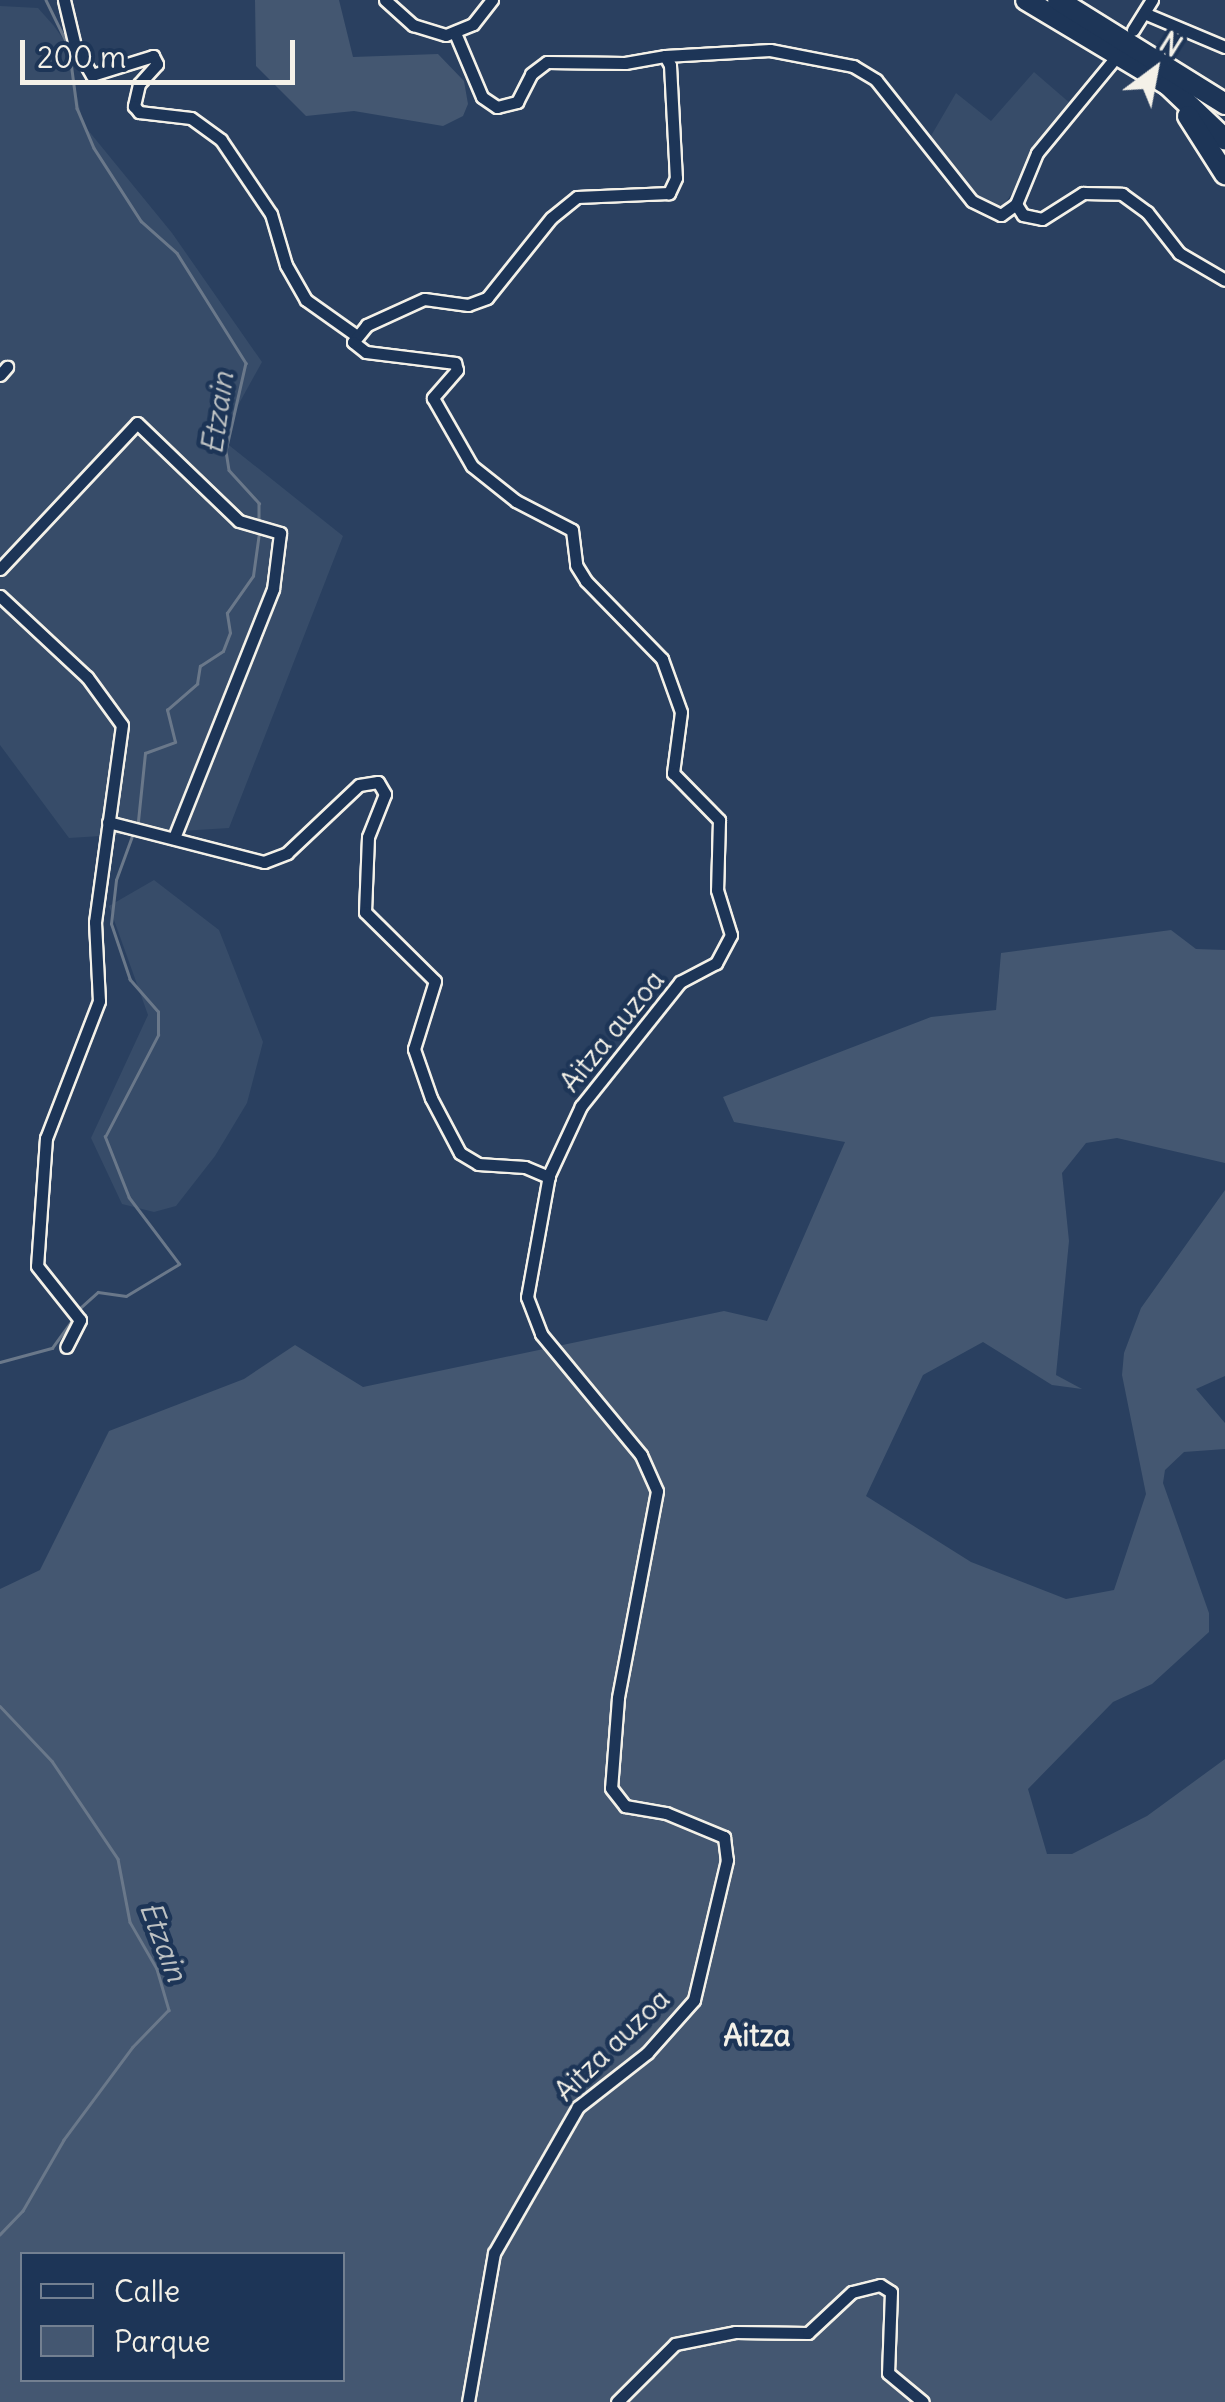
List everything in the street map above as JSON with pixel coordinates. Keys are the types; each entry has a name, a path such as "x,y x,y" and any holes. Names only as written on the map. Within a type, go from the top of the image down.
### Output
{"highway":[{"path":"1026,0 1168,85 1225,139"},
{"path":"1058,0 1225,104"},
{"path":"1168,85 1225,174"}],"street":[{"path":"64,0 75,46 92,75 153,56 157,64 138,84 134,106 140,112 191,118 221,140 271,214 306,300 354,334 424,300 468,305 487,298 551,218 577,197 669,193 676,178 665,56"},
{"path":"385,0 424,31 455,33 480,18 492,0"},
{"path":"1133,30 1152,0"},
{"path":"1144,13 1225,46"},
{"path":"455,33 482,97 496,107 516,102 531,74 548,62 625,64 665,56 770,50 853,66 876,80 972,201 1001,215 1016,204 1038,153 1112,62"},
{"path":"1016,204 1023,216 1042,219 1084,193 1122,194 1147,212 1179,254 1225,280"},
{"name":"Aitza auzoa","path":"354,334 357,349 366,352 429,355 457,366 433,398 442,421 472,466 516,501 572,530 576,565 586,582 662,660 681,712 673,773 719,820 717,890 731,921 727,949 716,963 680,982 600,1075 549,1177 529,1314 641,1455 657,1491 657,1519 618,1698 611,1788 625,1806 690,1821 724,1837 728,1848 694,2000 646,2053 578,2107 494,2253 468,2402"},
{"path":"0,569 137,423 239,520 280,533 273,590 174,838"},
{"path":"0,596 114,705 122,725 95,922 99,1001 54,1104 36,1266 76,1314 66,1347"},
{"path":"108,822 264,862 287,853 359,785 378,782 386,794 368,837 365,912 435,982 414,1048 431,1098 460,1153 478,1164 525,1167 549,1177"},
{"path":"617,2402 675,2344 734,2332 808,2332 852,2292 880,2285 892,2292 888,2373 924,2402"}],"shaded area":[{"path":"0,6 38,8 54,26 66,43 83,124 172,233 262,362 220,438 343,536 229,828 69,838 0,745"},
{"path":"1034,72 1071,104 1000,211 973,196 928,141 956,93 991,121"},
{"path":"154,880 219,930 263,1042 247,1103 215,1156 176,1206 154,1212 122,1204 91,1138 148,1015 109,906"}],"green space":[{"path":"255,0 339,0 353,57 438,54 464,81 468,104 463,116 443,126 354,111 306,116 256,66"},
{"path":"1171,930 1196,949 1225,950 1225,1163 1117,1138 1086,1143 1062,1173 1069,1241 1056,1375 1082,1389 1052,1385 983,1342 923,1375 866,1496 971,1562 1066,1599 1114,1590 1146,1494 1122,1375 1124,1353 1141,1308 1225,1190 1225,1376 1196,1389 1225,1423 1225,1449 1184,1452 1165,1470 1163,1483 1209,1613 1209,1632 1152,1684 1113,1702 1028,1789 1047,1854 1072,1854 1147,1816 1225,1759 1225,2402 0,2402 0,1589 40,1570 109,1431 244,1379 295,1345 363,1387 724,1311 767,1321 845,1142 734,1122 723,1097 931,1017 996,1010 1001,953"}],"waterway":[{"name":"Etzain","path":"46,0 69,47 77,108 94,148 141,221 177,253 246,363 226,451 229,470 259,503 259,520"},
{"name":"Etzain","path":"138,821 145,753 175,742 167,710 197,684 200,666 223,651 230,633 227,613 253,576 259,533"},
{"name":"Etzain","path":"79,1309 98,1292 126,1296 179,1264 129,1198 105,1137 158,1035 158,1012 130,980 111,924 116,880 132,836"},
{"name":"Etzain","path":"0,1362 52,1348 72,1320"},
{"name":"Etzain","path":"0,1706 52,1761 118,1859 130,1922 157,1969 169,2010 133,2047 64,2140 23,2211 0,2235"}],"district":[{"name":"Aitza","path":"757,2035"}]}
